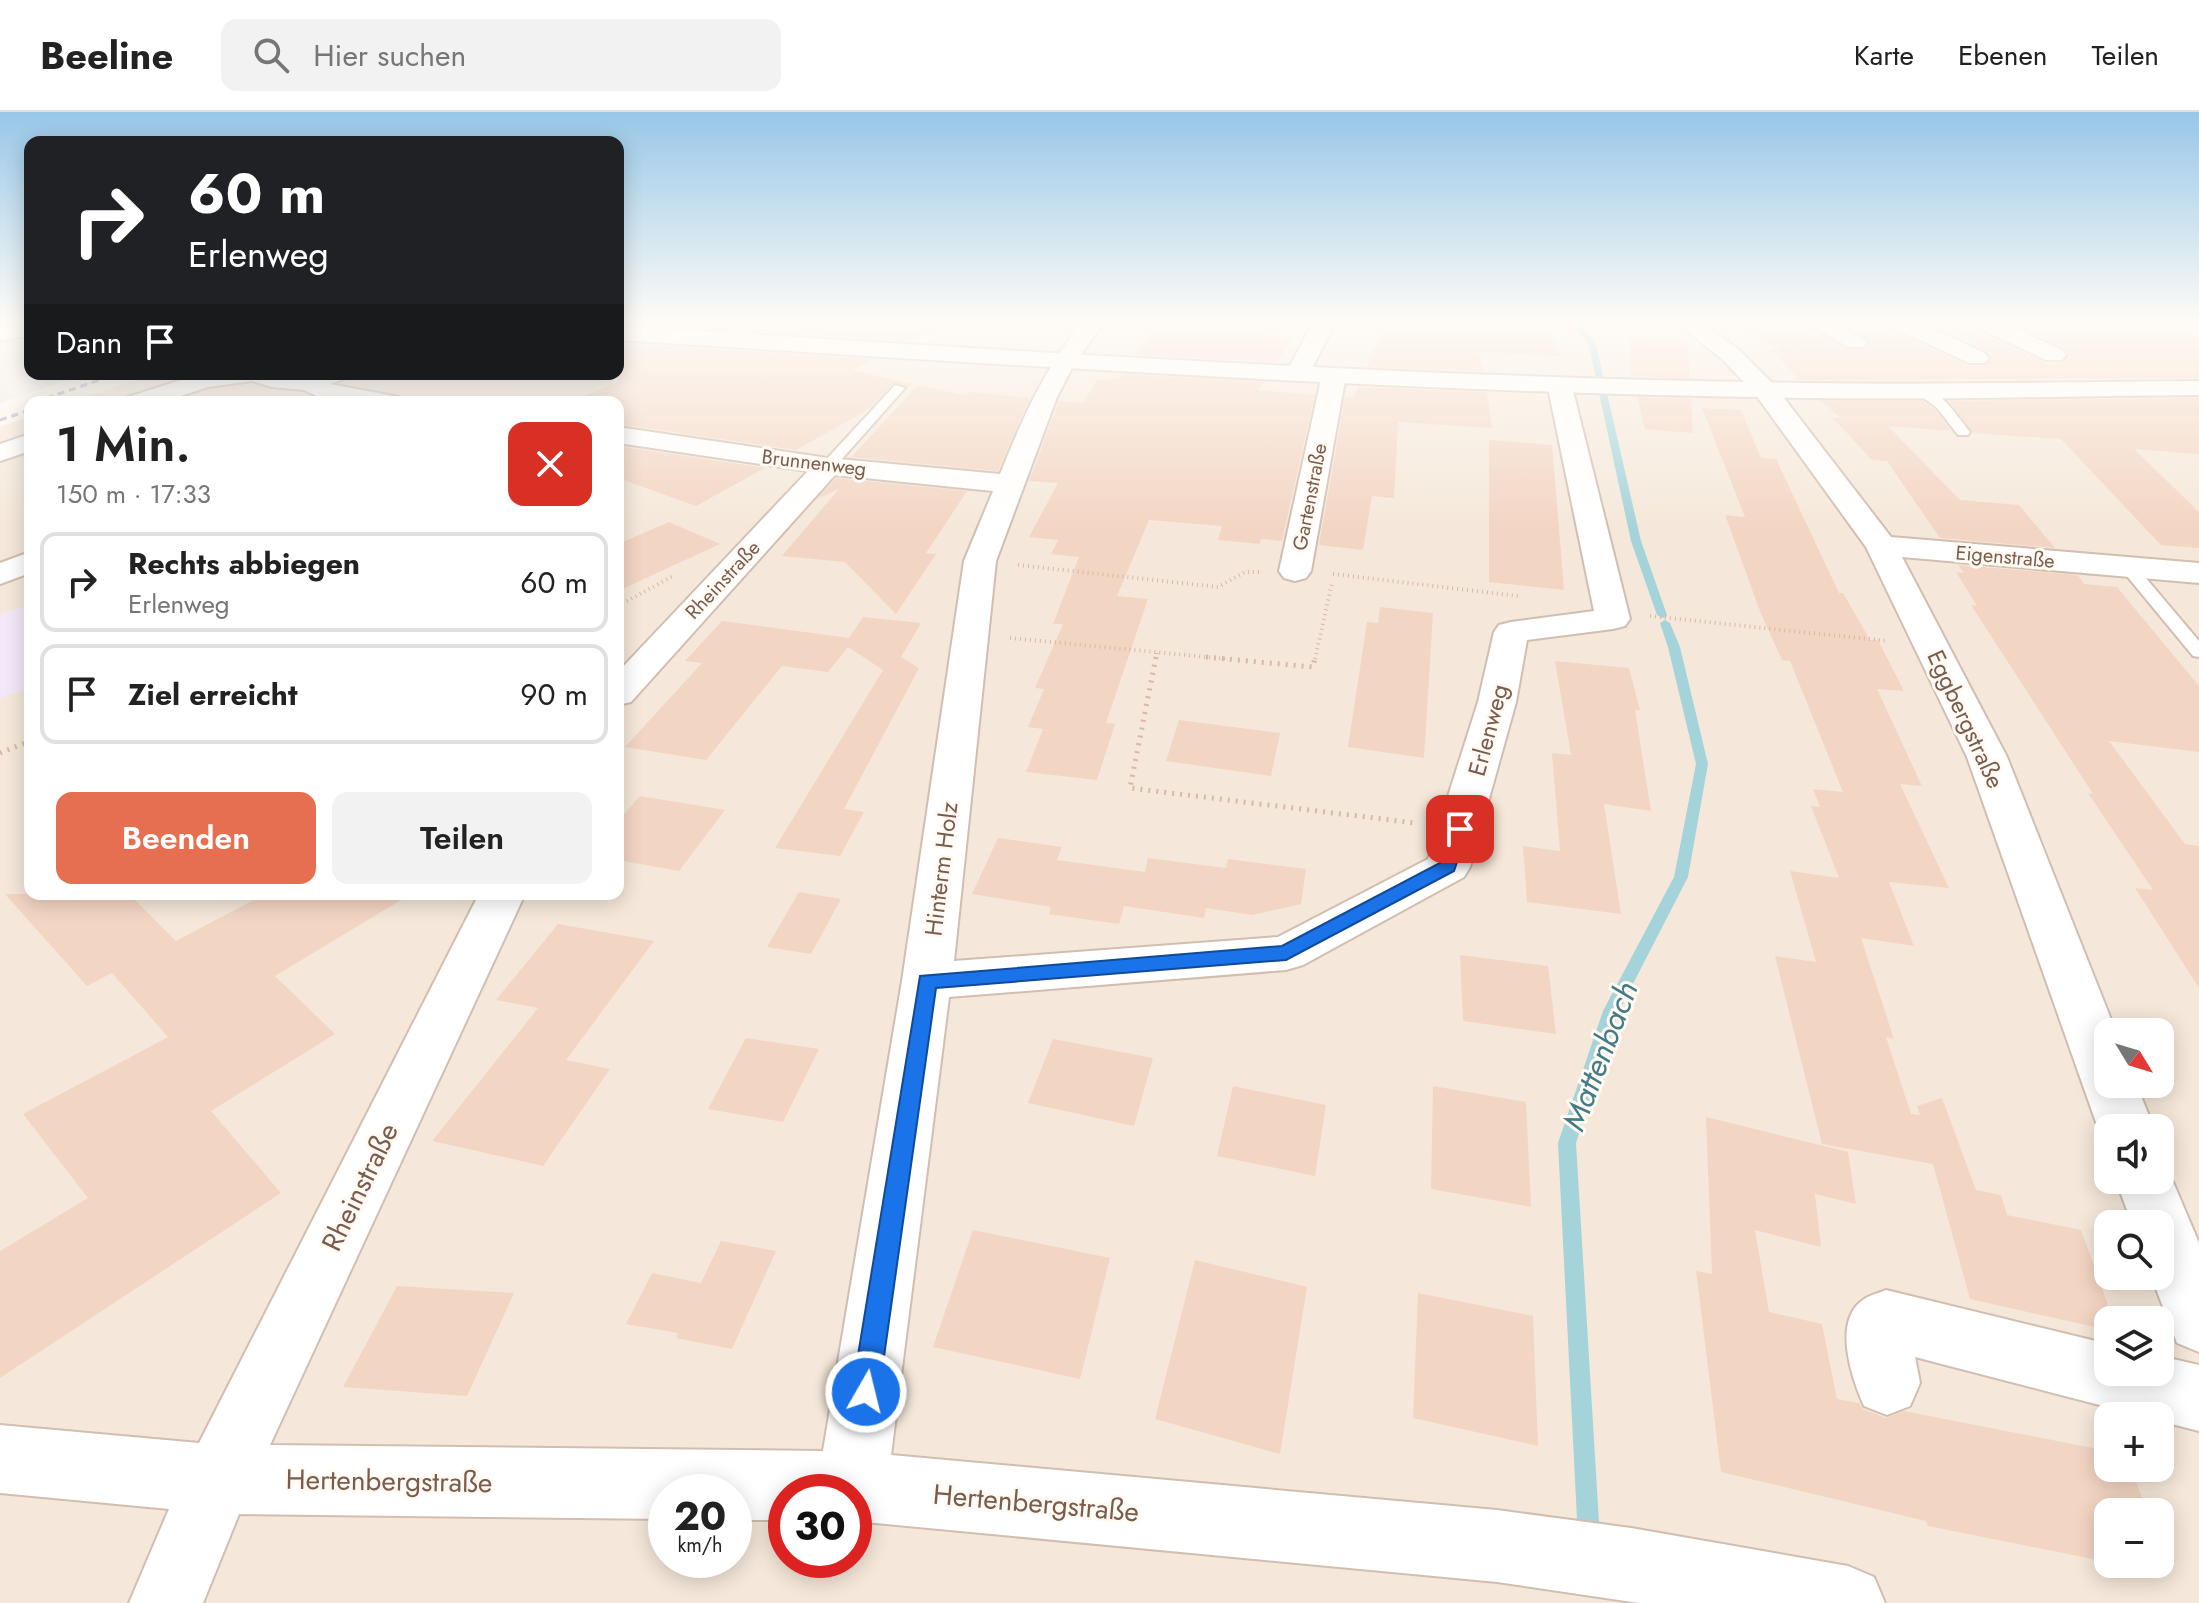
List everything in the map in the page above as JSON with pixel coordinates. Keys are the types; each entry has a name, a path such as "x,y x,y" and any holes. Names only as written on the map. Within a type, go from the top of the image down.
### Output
{"street":[{"path":"325,391 350,396"},
{"name":"Hinterm Holz","path":"854,1474 927,981 980,561 1048,391"},
{"name":"Gartenstraße","path":"1295,571 1331,391"},
{"path":"1570,391 1612,612"},
{"name":"Eggbergstraße","path":"1765,391 1881,546 1987,757 2094,1042"},
{"name":"Brunnenweg","path":"624,436 828,466 1011,484"},
{"path":"0,453 24,444"},
{"name":"Rheinstraße","path":"624,687 828,466"},
{"name":"Eigenstraße","path":"1881,546 2199,573"},
{"path":"0,574 24,564"},
{"name":"Erlenweg","path":"927,981 1286,953 1448,867 1497,702 1511,632 1613,619 1612,612"},
{"name":"Rheinstraße","path":"166,1603 218,1479 499,900"},
{"path":"2151,1194 2195,1303"},
{"path":"1887,1383 1878,1328 1886,1320 2199,1398"},
{"path":"0,1459 218,1479"},
{"name":"Hertenbergstraße","path":"218,1479 768,1485"},
{"name":"Hertenbergstraße","path":"872,1488 1497,1546 1631,1565 1848,1603"}],"lane":[{"path":"828,466 897,391"},
{"path":"1922,391 1941,405 1963,432"},
{"path":"2128,567 2199,652"}],"path":[{"path":"971,634 1313,667 1334,574"},
{"path":"1612,612 1931,646"},
{"path":"1157,652 1130,788 1460,829"},
{"path":"0,753 24,743"}],"shaded area":[{"path":"0,391 37,391 0,403"},
{"path":"104,391 2199,391 2199,1603 0,1603 0,427 24,418 24,900 624,900 624,396 88,396"},
{"path":"24,607 24,690 0,698 0,614"}],"building":[{"path":"598,391 886,391 869,409 796,450 624,425 624,396 585,396"},
{"path":"913,391 1030,398 998,471 851,457"},
{"path":"1091,391 1265,391 1315,395 1282,541 1261,539 1260,544 1218,540 1222,526 1149,520 1117,596 1148,599 1106,723 1115,724 1097,780 1026,772 1043,729 1028,727 1044,689 1035,688 1063,624 1053,624 1079,557 1051,554 1058,540 1029,537 1058,483 1029,481 1059,401 1083,403"},
{"path":"1356,391 1487,392 1492,428 1398,422 1394,498 1372,496 1363,550 1319,545 1345,397 1353,398"},
{"path":"1637,397 1691,399 1693,433 1645,429"},
{"path":"2199,398 2199,454 2134,449 2199,512 2199,548 2161,545 2061,439 1973,433 1949,401"},
{"path":"1821,401 1923,401 1935,410 1951,431 1888,426 1960,500 2019,505 2055,548 1940,538 1887,461 1872,460 1833,418 1841,418"},
{"path":"1702,408 1741,410 1761,458 1776,459 1839,593 1843,593 1870,640 1878,640 1904,691 1877,689 1922,786 1900,784 1949,888 1889,882 1914,946 1861,938 1894,1039 1886,1037 1911,1114 1920,1115 1917,1106 1942,1098 1976,1190 2001,1195 2007,1215 2081,1230 2094,1266 2094,1290 2103,1290 2108,1305 2094,1306 2094,1327 1970,1299 1933,1164 1822,1144 1775,956 1816,962 1790,871 1839,878 1811,806 1820,807 1813,789 1843,792 1790,661 1782,660 1761,614 1725,515 1745,517"},
{"path":"1489,440 1552,445 1564,590 1489,582"},
{"path":"624,447 765,468 696,506 624,480"},
{"path":"836,478 967,491 926,553 936,554 896,614 845,562 782,556 839,489 817,499"},
{"path":"669,522 720,544 624,588 624,541"},
{"path":"1958,565 2078,575 2084,584 2117,587 2199,686 2199,752 2109,741 2185,844 2199,846 2199,988 2135,888 2153,890 2088,793 2093,794 1971,605 1977,606 1956,572 1964,573"},
{"path":"1380,607 1433,613 1424,758 1348,747 1367,622 1378,623"},
{"path":"863,617 921,623 901,657 919,668 844,809 864,812 840,856 775,848 883,670 848,647 828,672 782,666 706,760 625,747 702,663 685,661 722,621 849,638"},
{"path":"1555,661 1629,668 1640,710 1635,710 1651,811 1604,804 1621,914 1527,902 1523,846 1560,851 1552,753 1571,755"},
{"path":"1179,720 1280,733 1271,776 1166,761"},
{"path":"640,796 725,810 679,871 624,861 624,814"},
{"path":"998,838 1062,847 1057,860 1145,872 1148,858 1226,868 1228,859 1306,869 1301,904 1252,915 1206,908 1204,918 1124,906 1119,924 1049,914 1051,907 972,894"},
{"path":"799,892 841,899 811,954 767,947"},
{"path":"5,894 24,894 24,900 135,900 176,941 254,900 401,900 275,976 335,1034 211,1111 281,1193 0,1378 0,1251 88,1198 23,1114 168,1037 112,973 87,986"},
{"path":"558,924 654,941 566,1060 610,1069 543,1166 432,1141 538,1008 496,1000"},
{"path":"1460,955 1548,966 1556,1034 1463,1021"},
{"path":"746,1038 819,1049 783,1122 708,1109"},
{"path":"1053,1039 1153,1058 1134,1126 1028,1103"},
{"path":"1233,1086 1326,1105 1315,1176 1217,1156"},
{"path":"1433,1086 1526,1102 1531,1207 1431,1189"},
{"path":"1706,1117 1848,1152 1856,1204 1815,1194 1821,1247 1755,1230 1769,1312 1822,1324 1837,1399 1859,1403 1863,1409 1886,1418 1904,1411 2094,1448 2094,1482 2136,1482 2142,1498 2094,1498 2094,1559 1928,1526 1926,1521 1721,1472 1696,1271 1712,1274"},
{"path":"973,1230 1110,1258 1080,1379 933,1347"},
{"path":"721,1241 776,1251 732,1349 676,1338 678,1333 626,1324 652,1273 701,1283"},
{"path":"1195,1260 1307,1287 1280,1454 1155,1419"},
{"path":"397,1286 514,1293 467,1396 343,1387"},
{"path":"1418,1293 1533,1316 1538,1446 1413,1418"}],"waterway":[{"name":"Mattenbach","path":"1602,391 1636,541 1662,615"},
{"name":"Mattenbach","path":"1589,1539 1567,1143 1611,1011 1681,877 1702,764 1674,647 1665,623"}],"railway":[{"path":"53,396 68,391"},
{"path":"0,420 24,412"}],"route":[{"path":"866,1392 927,981 1286,953 1448,867 1460,829"}]}
